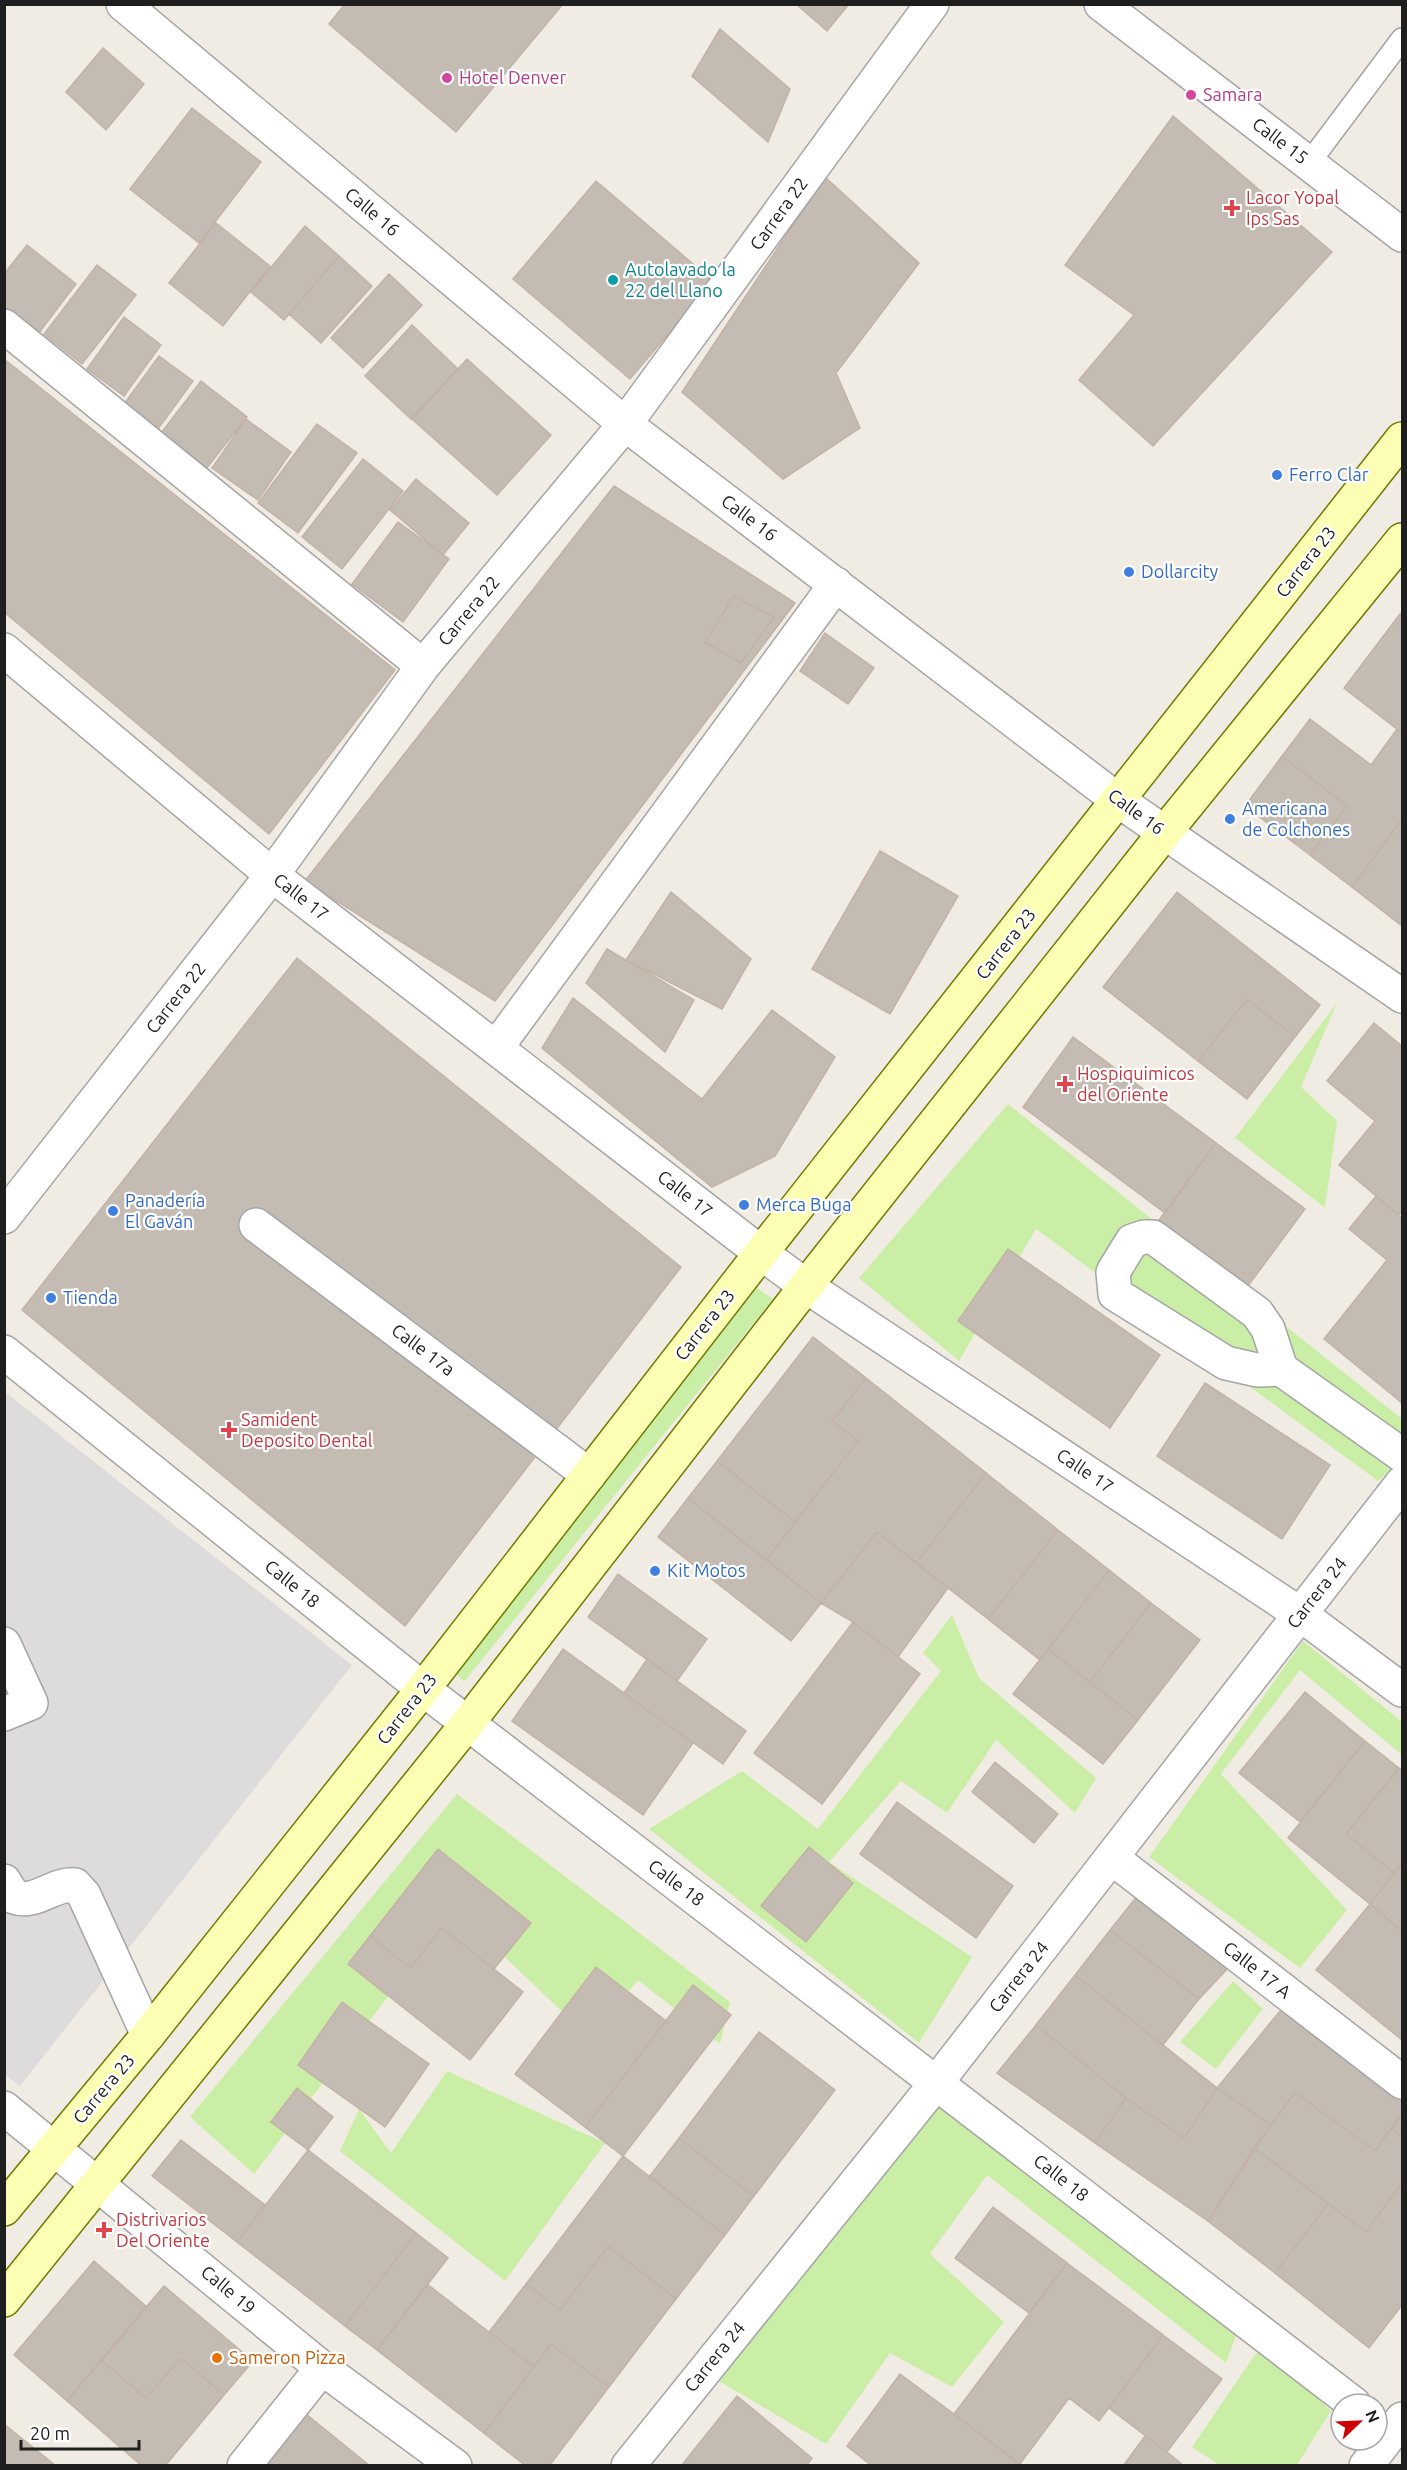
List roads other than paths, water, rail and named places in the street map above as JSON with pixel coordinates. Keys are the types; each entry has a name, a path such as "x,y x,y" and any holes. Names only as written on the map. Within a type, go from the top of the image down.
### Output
{"street":[{"name":"Calle 16","path":"123,4 625,424 1119,801 1402,996"},
{"name":"Carrera 22","path":"4,1217 272,875 423,666 625,424 932,4"},
{"name":"Calle 15","path":"1101,4 1402,234"},
{"path":"4,326 423,666"},
{"name":"Carrera 23","path":"4,2209 148,2035 423,1689 761,1253 1402,439"},
{"path":"4,2300 467,1724 806,1286 1165,832 1402,540"},
{"path":"496,1048 836,584"},
{"name":"Calle 17","path":"4,650 272,875 761,1253 806,1286 1300,1614 1402,1690"},
{"name":"Calle 17a","path":"256,1225 589,1475"},
{"path":"1281,1369 1257,1370 1226,1363 1115,1294 1113,1272 1132,1241 1144,1237 1154,1238 1257,1313 1268,1329 1281,1369 1402,1455"},
{"name":"Calle 18","path":"4,1352 467,1724 937,2082 1338,2392"},
{"name":"Carrera 24","path":"628,2466 937,2082 1402,1483"},
{"path":"4,1644 18,1709"},
{"name":"Calle 17 A","path":"1112,1858 1402,2082"},
{"path":"4,1881 14,1898 21,1900 33,1899 64,1884 75,1885 84,1895 148,2035"},
{"name":"Calle 19","path":"4,2108 322,2368 455,2466"},
{"path":"244,2466 322,2368"},
{"path":"1366,2466 1393,2429"}],"lane":[{"path":"1309,163 1402,39"}],"place":[{"name":"Hotel Denver","path":"447,78"},
{"name":"Samara","path":"1191,95"},
{"name":"Lacor Yopal Ips Sas","path":"1232,208"},
{"name":"Autolavado la 22 del Llano","path":"613,280"},
{"name":"Ferro Clar","path":"1277,475"},
{"name":"Dollarcity","path":"1129,572"},
{"name":"Americana de Colchones","path":"1230,819"},
{"name":"Hospiquimicos del Oriente","path":"1065,1084"},
{"name":"Merca Buga","path":"744,1205"},
{"name":"Panadería El Gaván","path":"113,1211"},
{"name":"Tienda","path":"51,1298"},
{"name":"Samident Deposito Dental","path":"229,1430"},
{"name":"Kit Motos","path":"655,1571"},
{"name":"Distrivarios Del Oriente","path":"104,2230"},
{"name":"Sameron Pizza","path":"217,2358"}]}
